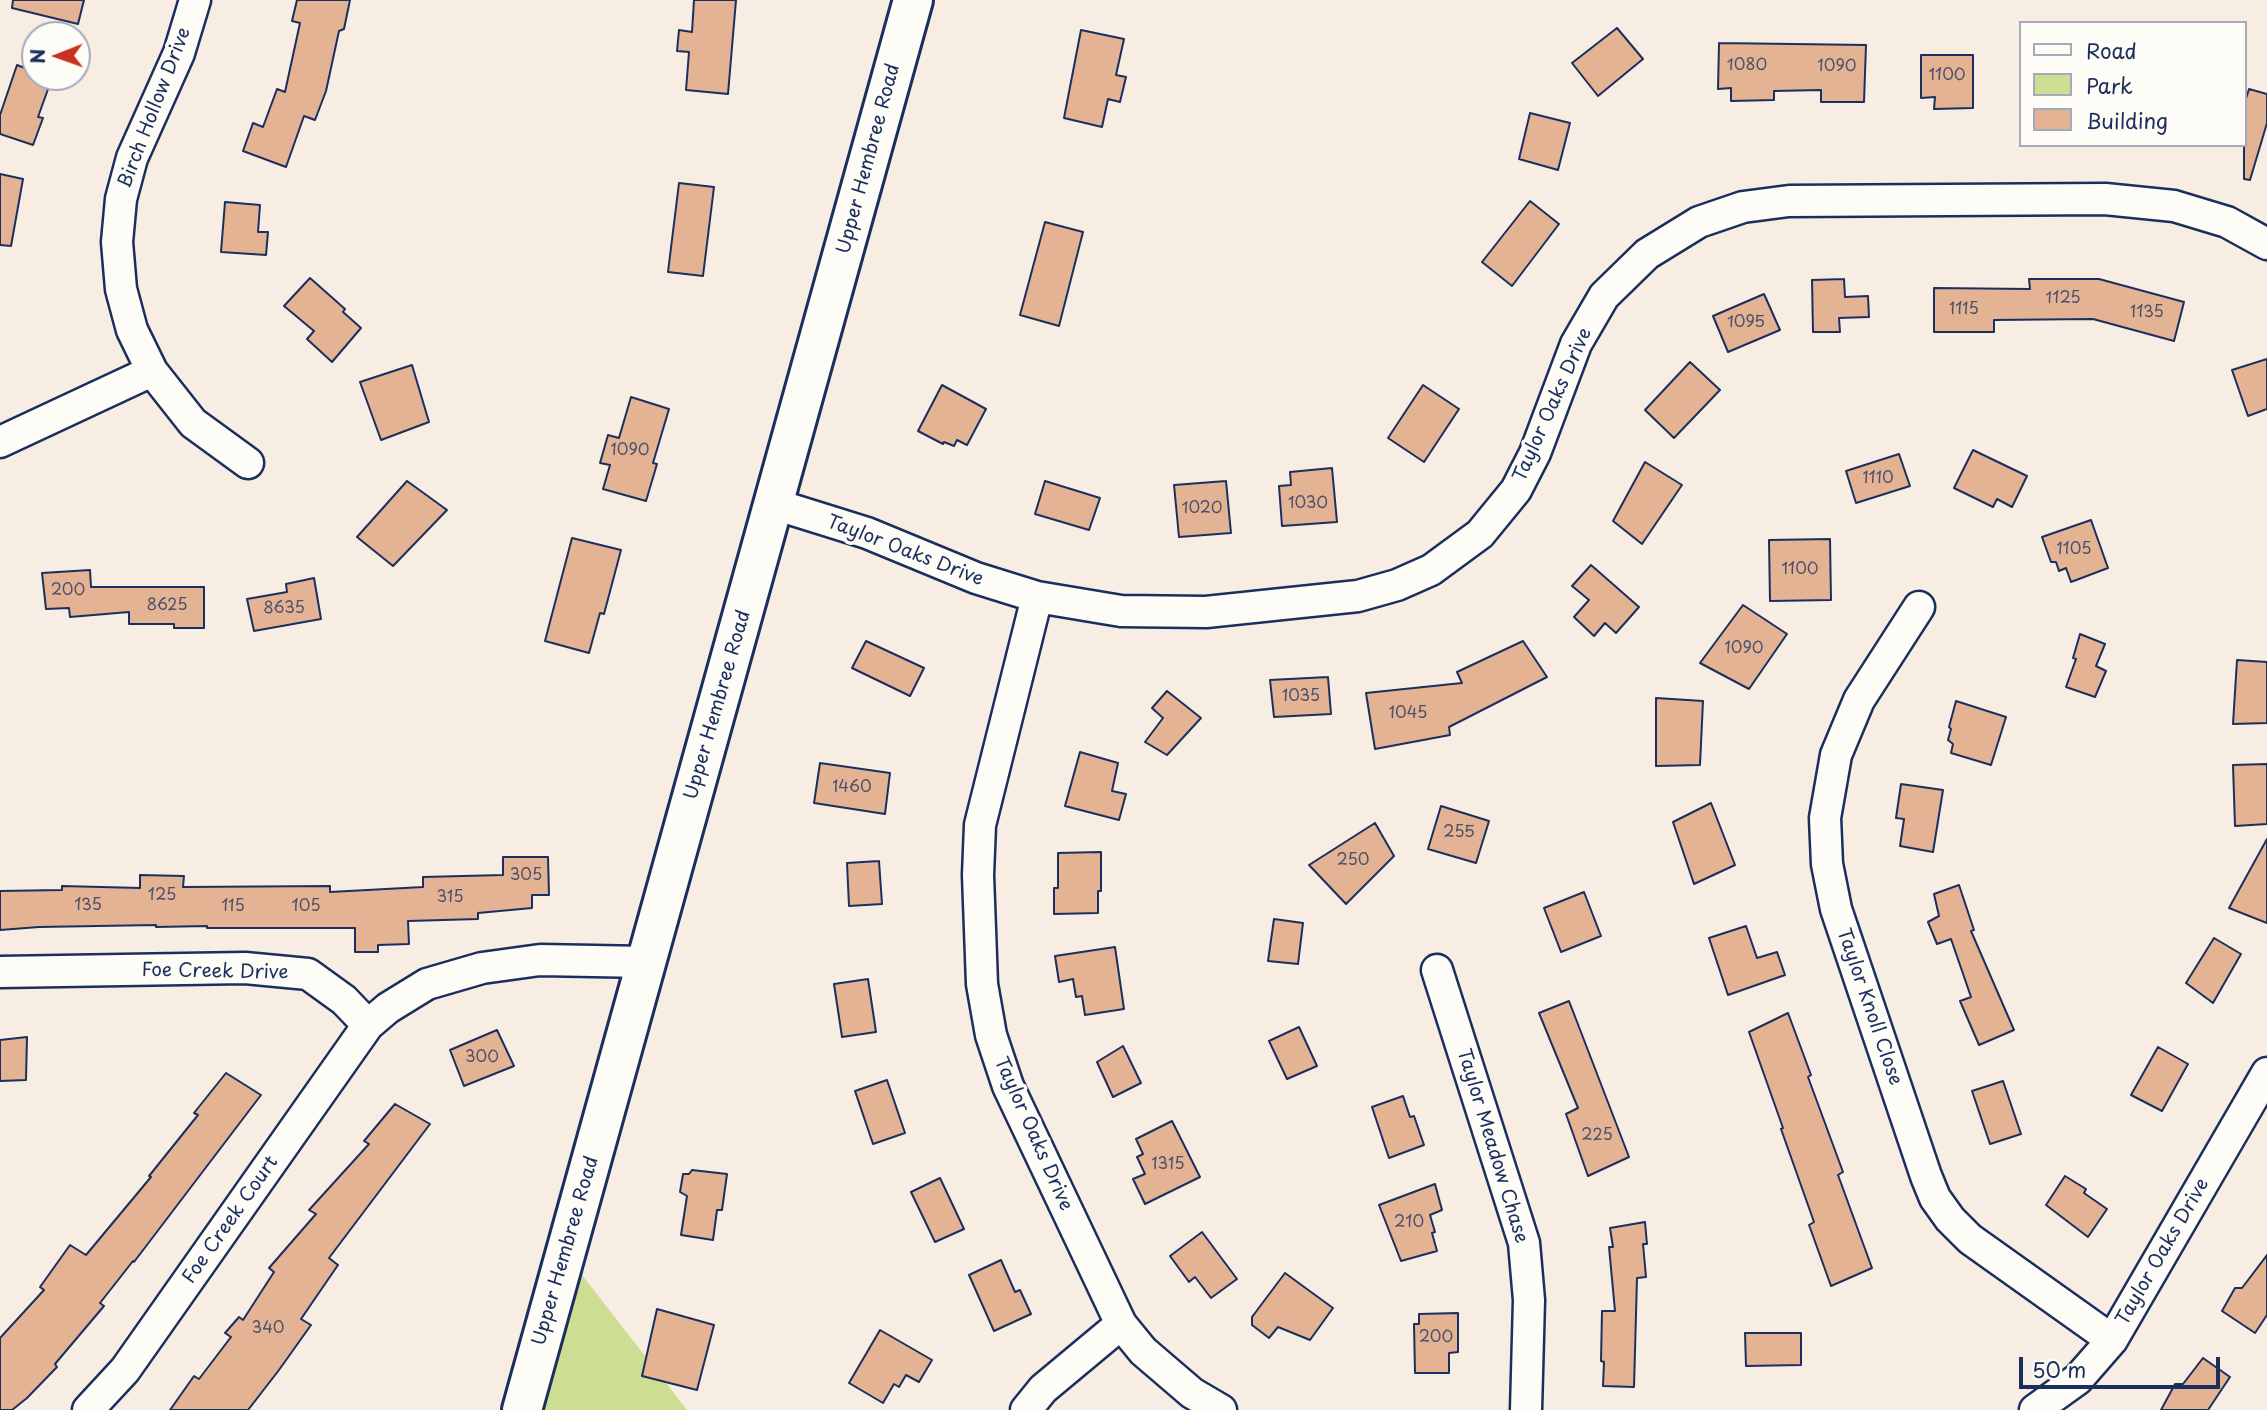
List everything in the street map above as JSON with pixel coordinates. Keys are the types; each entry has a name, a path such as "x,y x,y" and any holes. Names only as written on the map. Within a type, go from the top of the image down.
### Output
{"street":[{"name":"Birch Hollow Drive","path":"195,0 178,53 132,158 121,200 117,242 121,289 132,330 152,371 192,423 248,463"},
{"name":"Upper Hembree Road","path":"522,1410 913,0"},
{"name":"Taylor Oaks Drive","path":"774,504 867,533 976,578 1037,597 1121,611 1206,612 1358,596 1397,585 1431,570 1480,534 1516,490 1535,453 1576,344 1604,296 1647,254 1699,222 1743,207 1789,201 2105,199 2174,206 2227,222 2267,244"},
{"path":"0,442 152,371"},
{"name":"Taylor Oaks Drive","path":"1037,597 980,825 978,875 982,984 991,1035 1008,1086 1121,1324 1143,1351 1192,1393 1221,1410"},
{"name":"Taylor Knoll Close","path":"1919,607 1859,700 1836,755 1825,818 1827,864 1836,909 1935,1198 1950,1219 1970,1239 2112,1339"},
{"path":"368,1025 388,1008 427,984 482,968 540,960 647,962"},
{"name":"Foe Creek Drive","path":"0,972 245,968 308,974 344,1000 368,1025"},
{"name":"Taylor Meadow Chase","path":"1437,970 1524,1243 1529,1300 1526,1410"},
{"name":"Foe Creek Court","path":"88,1410 125,1370 368,1025"},
{"name":"Taylor Oaks Drive","path":"2035,1410 2078,1379 2112,1339 2267,1073"},
{"path":"1026,1410 1043,1388 1121,1324"}],"green space":[{"path":"551,1235 687,1410 512,1410"}],"building":[{"path":"13,0 84,0 79,21 66,21 12,8"},
{"path":"297,0 350,0 344,29 339,31 326,91 315,120 304,116 286,167 243,151 253,123 263,127 277,89 285,92 300,23 292,21"},
{"path":"694,0 736,0 728,94 686,90 689,52 677,51 679,30 692,32"},
{"path":"1617,28 1643,59 1598,96 1572,63"},
{"path":"1081,30 1124,39 1116,75 1126,77 1120,102 1108,99 1102,127 1064,118"},
{"path":"1719,43 1866,45 1864,102 1821,102 1821,90 1774,91 1774,100 1731,101 1731,88 1718,89"},
{"path":"1921,55 1973,55 1973,108 1934,109 1935,97 1921,98"},
{"path":"17,65 21,67 21,91 47,91 38,117 43,118 33,145 0,134 0,115"},
{"path":"2249,89 2267,94 2267,123 2250,180 2244,179 2246,99"},
{"path":"1530,113 1570,123 1558,170 1519,159"},
{"path":"0,174 23,179 11,246 0,245"},
{"path":"679,183 714,187 703,276 668,272"},
{"path":"1530,201 1559,224 1512,286 1482,262"},
{"path":"225,202 260,205 258,232 268,232 266,255 221,252"},
{"path":"1045,222 1083,232 1059,326 1020,315"},
{"path":"310,278 345,309 343,312 361,328 332,362 307,339 314,331 284,306"},
{"path":"1844,279 1845,297 1868,296 1869,317 1839,318 1840,332 1813,332 1812,280"},
{"path":"2029,279 2099,279 2184,302 2174,341 2093,319 1994,320 1994,332 1934,332 1934,288 2030,289"},
{"path":"1764,294 1780,330 1728,352 1713,316"},
{"path":"2267,359 2267,409 2248,416 2232,370"},
{"path":"1690,362 1720,390 1674,438 1645,410"},
{"path":"412,365 429,422 381,440 360,382"},
{"path":"942,385 986,409 967,445 957,440 954,446 944,442 943,444 918,431"},
{"path":"1423,385 1459,409 1424,462 1388,438"},
{"path":"631,397 669,409 653,463 657,464 646,501 603,489 610,465 600,463 608,435 619,438"},
{"path":"1973,450 2027,476 2012,507 1997,499 1993,507 1954,488"},
{"path":"1899,454 1910,486 1856,503 1846,471"},
{"path":"1645,462 1682,485 1642,544 1613,521"},
{"path":"1332,468 1337,522 1282,526 1279,486 1291,485 1290,472"},
{"path":"407,481 447,510 393,566 357,537"},
{"path":"1045,481 1100,498 1089,530 1035,514"},
{"path":"1226,481 1231,533 1179,537 1174,485"},
{"path":"2091,520 2108,568 2071,582 2066,568 2059,571 2056,562 2051,562 2042,537"},
{"path":"572,538 621,550 604,614 600,613 589,653 545,641"},
{"path":"1830,539 1831,600 1770,601 1769,540"},
{"path":"1591,565 1639,607 1616,633 1605,623 1594,636 1574,617 1589,600 1572,586"},
{"path":"90,570 91,587 204,587 204,628 174,628 174,624 129,624 129,612 70,617 69,608 46,609 42,573"},
{"path":"314,578 321,619 254,631 247,599 287,592 286,584"},
{"path":"1743,605 1787,634 1749,689 1700,663"},
{"path":"2080,634 2105,644 2096,666 2106,671 2095,697 2066,687 2076,659 2073,658"},
{"path":"866,641 924,668 910,696 852,668"},
{"path":"1523,641 1547,677 1449,727 1450,735 1375,749 1366,693 1462,683 1457,672"},
{"path":"2237,660 2267,662 2267,723 2233,724"},
{"path":"1328,677 1331,714 1274,717 1270,680"},
{"path":"1167,691 1201,718 1167,755 1145,742 1163,718 1152,708"},
{"path":"1656,698 1703,701 1700,765 1656,766"},
{"path":"1956,701 2006,717 1991,765 1951,753 1953,744 1948,740 1951,729 1949,727"},
{"path":"1080,752 1118,763 1112,791 1126,794 1119,820 1065,806"},
{"path":"820,763 890,773 885,814 814,803"},
{"path":"2267,764 2267,824 2235,826 2233,765"},
{"path":"1901,784 1943,790 1933,852 1900,846 1904,819 1896,818"},
{"path":"1711,803 1735,865 1694,884 1673,822"},
{"path":"1441,806 1489,821 1476,863 1428,849"},
{"path":"1375,823 1394,856 1346,904 1309,865"},
{"path":"2267,839 2267,923 2229,908"},
{"path":"1101,852 1098,913 1054,914 1054,888 1058,888 1058,853"},
{"path":"503,857 548,857 549,895 532,895 532,908 478,913 478,919 408,921 409,944 378,945 378,952 355,952 355,928 207,928 156,925 0,930 0,891 62,890 62,886 140,888 140,875 184,876 183,887 330,886 330,892 423,887 423,877 503,875"},
{"path":"879,861 882,904 849,906 847,863"},
{"path":"1959,885 1974,930 1971,931 2014,1030 1979,1045 1960,1001 1971,997 1951,939 1937,944 1928,922 1939,916 1934,894"},
{"path":"1584,892 1601,936 1561,952 1544,908"},
{"path":"1274,919 1303,923 1298,964 1268,961"},
{"path":"1746,926 1757,958 1777,952 1785,975 1728,995 1709,938"},
{"path":"2214,938 2241,954 2213,1003 2186,983"},
{"path":"1115,947 1124,1009 1085,1015 1082,996 1076,997 1073,979 1059,982 1055,956"},
{"path":"868,979 876,1032 842,1037 834,984"},
{"path":"1569,1001 1629,1157 1588,1176 1566,1114 1578,1108 1539,1013"},
{"path":"1788,1013 1843,1172 1838,1175 1872,1268 1831,1286 1809,1225 1814,1222 1749,1032"},
{"path":"1299,1027 1317,1066 1287,1079 1269,1041"},
{"path":"497,1030 514,1066 464,1086 450,1050"},
{"path":"27,1037 26,1080 0,1081 0,1040"},
{"path":"1123,1046 1141,1083 1113,1097 1097,1062"},
{"path":"2158,1047 2188,1064 2162,1111 2131,1095"},
{"path":"226,1073 261,1095 100,1303 104,1306 55,1364 57,1367 12,1410 0,1410 0,1338 44,1290 40,1287 70,1245 86,1255 151,1177 149,1176 198,1115 194,1113"},
{"path":"887,1080 905,1133 873,1144 855,1091"},
{"path":"2003,1081 2021,1134 1990,1144 1972,1091"},
{"path":"1403,1096 1410,1117 1414,1116 1424,1145 1389,1158 1372,1107"},
{"path":"395,1104 430,1124 329,1258 338,1265 301,1319 311,1325 279,1370 248,1410 170,1410 194,1376 199,1379 231,1337 225,1333 239,1317 243,1320 274,1272 269,1268 316,1214 309,1210 369,1144 364,1141"},
{"path":"1172,1121 1200,1177 1145,1204 1133,1179 1145,1174 1137,1157 1143,1154 1136,1139"},
{"path":"692,1170 727,1174 722,1210 717,1210 713,1240 681,1235 687,1196 680,1192 683,1174 689,1174"},
{"path":"2065,1176 2086,1189 2084,1193 2107,1209 2088,1237 2046,1205"},
{"path":"940,1178 964,1229 935,1242 911,1192"},
{"path":"1435,1184 1442,1210 1430,1215 1437,1251 1401,1261 1379,1205"},
{"path":"1645,1222 1647,1244 1643,1244 1646,1277 1637,1278 1634,1387 1603,1386 1602,1311 1615,1311 1609,1247 1613,1247 1610,1228"},
{"path":"1202,1232 1237,1279 1211,1298 1195,1277 1189,1282 1170,1256"},
{"path":"2267,1255 2267,1315 2255,1333 2222,1311 2235,1288 2242,1288"},
{"path":"1001,1260 1015,1292 1020,1290 1031,1314 994,1331 969,1275"},
{"path":"1285,1273 1333,1308 1310,1340 1278,1327 1269,1338 1252,1325 1252,1317"},
{"path":"657,1309 714,1325 697,1390 642,1376"},
{"path":"1458,1313 1458,1352 1449,1353 1449,1373 1415,1373 1414,1324 1419,1324 1419,1314"},
{"path":"880,1330 932,1360 919,1382 906,1375 899,1387 894,1384 883,1403 849,1383"},
{"path":"1745,1333 1801,1333 1801,1365 1746,1366"},
{"path":"2203,1358 2230,1377 2208,1410 2161,1410 2175,1384 2183,1384"}]}
